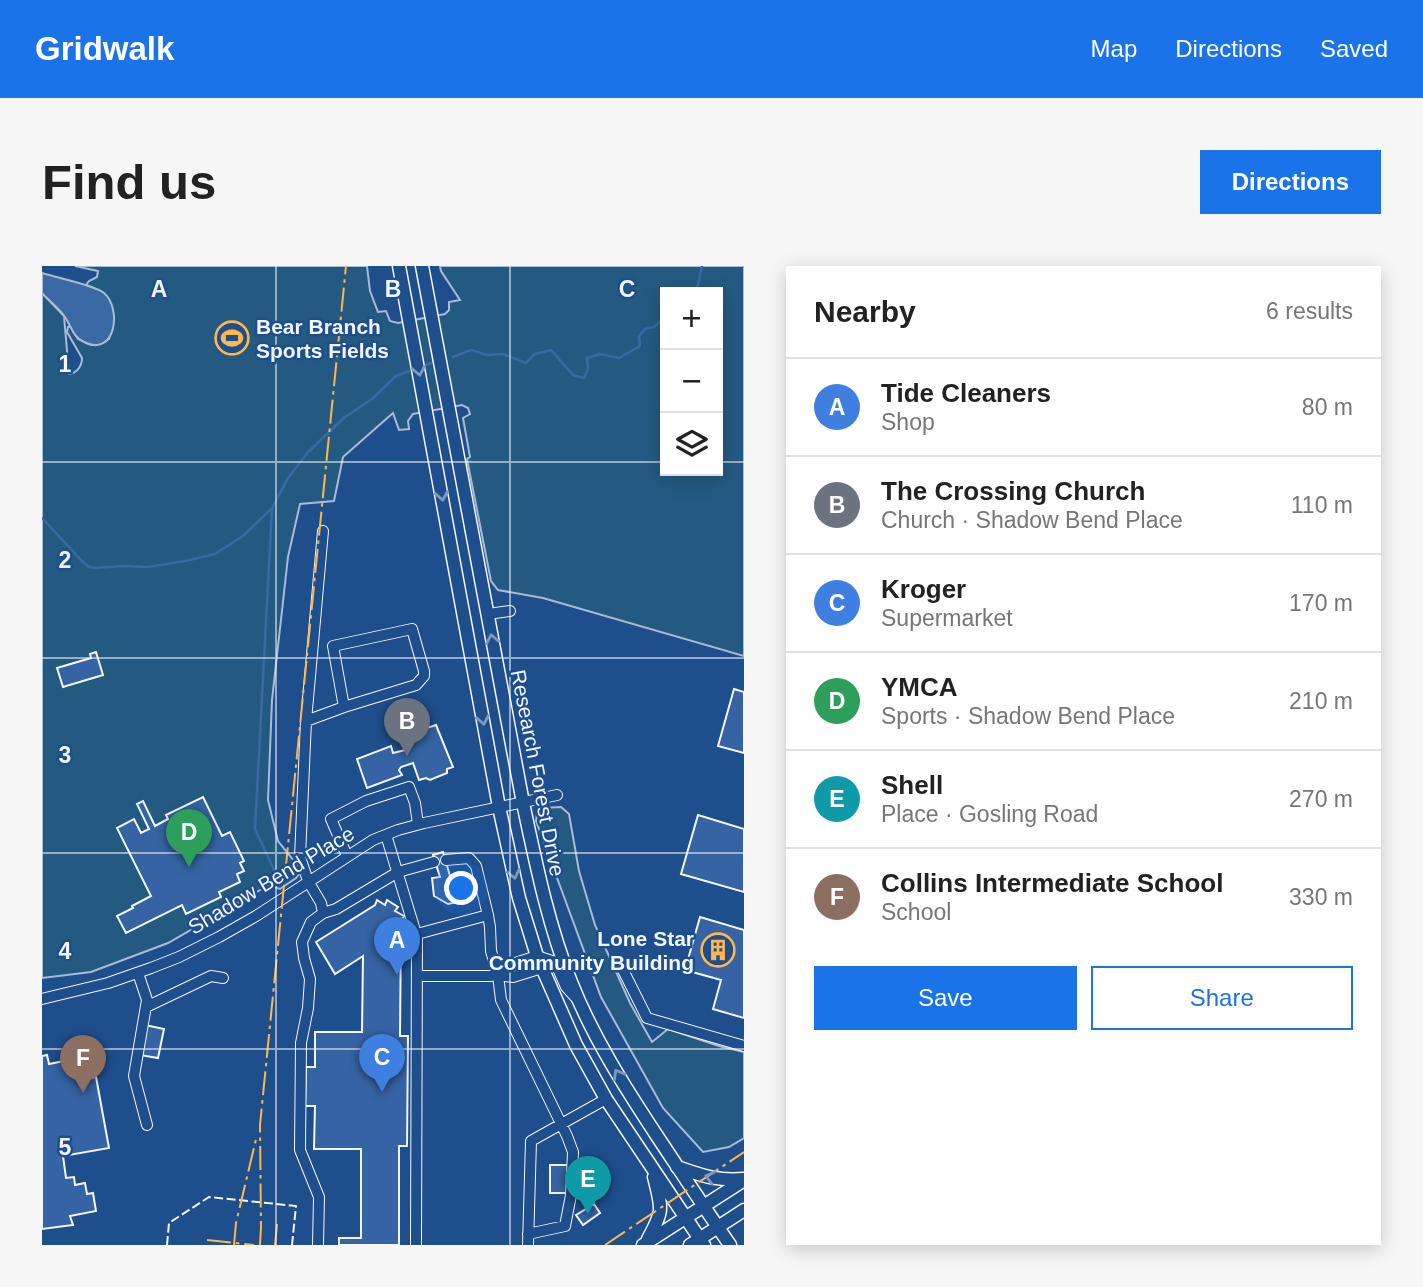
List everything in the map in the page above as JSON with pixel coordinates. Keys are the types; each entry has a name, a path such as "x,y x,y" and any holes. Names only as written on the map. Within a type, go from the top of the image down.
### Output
{"main road":[{"name":"Research Forest Drive","path":"399,266 499,807 519,898 539,962 576,1045 606,1099 685,1218 698,1243"},
{"name":"Research Forest Drive","path":"422,266 523,803 542,892 557,943 580,1002 626,1090 730,1245"},
{"path":"645,1244 661,1216 651,1167"},
{"path":"677,1167 711,1179 744,1180"},
{"path":"645,1244 744,1180"},
{"path":"698,1243 744,1210"}],"street":[{"path":"323,531 306,721 300,857 323,913"},
{"path":"488,614 510,611"},
{"path":"306,721 344,706 416,685 424,671 412,629 333,646 344,706"},
{"path":"347,856 331,819 366,801 409,787 418,824"},
{"name":"Shadow Bend Place","path":"42,999 108,983 179,957 256,916 373,840 418,824 557,795"},
{"path":"386,835 416,934 416,1245"},
{"path":"446,860 469,858 476,866 488,915 491,951 501,1000 561,1124 573,1152 571,1195 565,1226 528,1239 531,1141 561,1124 606,1099"},
{"path":"318,1245 319,1197 300,1150 301,1043 310,979 302,942 310,922 323,913 336,909 398,872 434,862"},
{"path":"416,934 488,915"},
{"path":"417,975 490,976 498,975 509,965 555,962 566,987 580,1002"},
{"path":"621,966 646,1018 744,1046"},
{"path":"138,973 146,997 146,1007 134,1076 147,1125"},
{"path":"146,1007 211,976 223,978"}],"shaded area":[{"path":"75,266 367,266 370,291 378,312 386,311 390,321 398,323 445,314 449,310 449,302 460,300 440,266 744,266 744,656 543,598 498,590 491,581 467,459 470,457 463,418 470,414 468,408 462,405 413,414 408,421 409,429 399,430 393,413 343,457 334,501 300,504 288,557 272,700 268,800 278,841 298,866 299,874 280,889 269,885 168,943 91,972 42,978 42,293 64,316 69,374 78,369 82,358 67,332 68,327 70,326 78,339 92,345 109,339 113,323 96,289 86,285 97,277 98,271"},
{"path":"42,273 84,284 104,293 110,300 114,319 113,329 103,343 95,345 77,337 63,314 42,293"},
{"path":"561,807 569,814 579,871 595,925 630,1003 652,1042 668,1029 744,1052 744,1138 729,1147 703,1152 663,1108 601,997 536,821 542,808"}],"building":[{"path":"96,652 103,675 63,687 57,668 91,658 90,654"},
{"path":"734,689 744,692 744,753 718,746"},
{"path":"436,725 453,767 447,769 447,773 430,780 419,780 413,763 401,767 399,770 402,775 367,788 357,759 391,746 393,753 409,749 403,731 413,729 414,732"},
{"path":"203,797 222,836 230,832 244,861 240,863 244,871 237,874 240,882 219,892 221,897 186,914 182,905 126,933 117,916 151,896 117,828 134,819 141,833 149,829 137,804 143,801 155,826 168,819 166,815"},
{"path":"698,815 744,829 744,892 681,874"},
{"path":"443,852 450,876 459,873 463,888 458,902 448,904 434,896 432,878 440,877 433,855"},
{"path":"377,900 385,905 387,900 398,907 395,911 404,916 401,921 400,1036 408,1036 407,1146 399,1146 399,1245 339,1245 339,1238 361,1238 361,1149 314,1149 315,1106 305,1106 306,1067 315,1067 315,1032 362,1032 363,956 335,974 316,942 375,905"},
{"name":"Lone Star Community Building","path":"700,917 744,930 744,1018 713,1009 721,980 685,970"},
{"path":"145,1025 164,1029 158,1058 140,1055"},
{"path":"47,1055 49,1064 74,1059 76,1069 82,1068 84,1079 96,1077 109,1148 63,1156 66,1178 74,1177 75,1185 85,1183 87,1194 93,1193 96,1211 70,1216 73,1225 42,1229 42,1056"},
{"path":"581,1164 597,1166 597,1194 580,1194"},
{"path":"550,1165 570,1165 570,1193 550,1193"},
{"path":"594,1204 600,1213 583,1225 576,1215"}],"waterway":[{"path":"697,287 702,266"},
{"path":"453,357 471,350 487,355 503,354 526,363 535,354 551,350 573,375 584,378 588,369 587,358 600,354 619,358 640,346 639,336 645,329 654,327 660,322"},
{"path":"426,365 432,363"},
{"path":"42,518 89,567 148,567 215,554 243,536 272,508 288,478 308,452 345,417 372,399 396,376 409,371"},
{"path":"272,508 255,829 276,874"}],"fence":[{"path":"167,1245 169,1223 209,1197 296,1206 292,1245"}],"power":[{"path":"260,1245 260,1125 346,266"},
{"path":"234,1245 236,1223 257,1135"},
{"path":"605,1245 744,1152"},
{"path":"275,1245 277,1224"},
{"path":"207,1240 254,1245"}],"place":[{"name":"Bear Branch Sports Fields","path":"232,338"},
{"name":"The Crossing Church","path":"407,756"},
{"name":"YMCA","path":"189,867"},
{"name":"Lone Star Community Building","path":"718,950"},
{"name":"Tide Cleaners","path":"397,975"},
{"name":"Kroger","path":"382,1092"},
{"name":"Collins Intermediate School","path":"83,1093"},
{"name":"Shell","path":"588,1214"}]}
